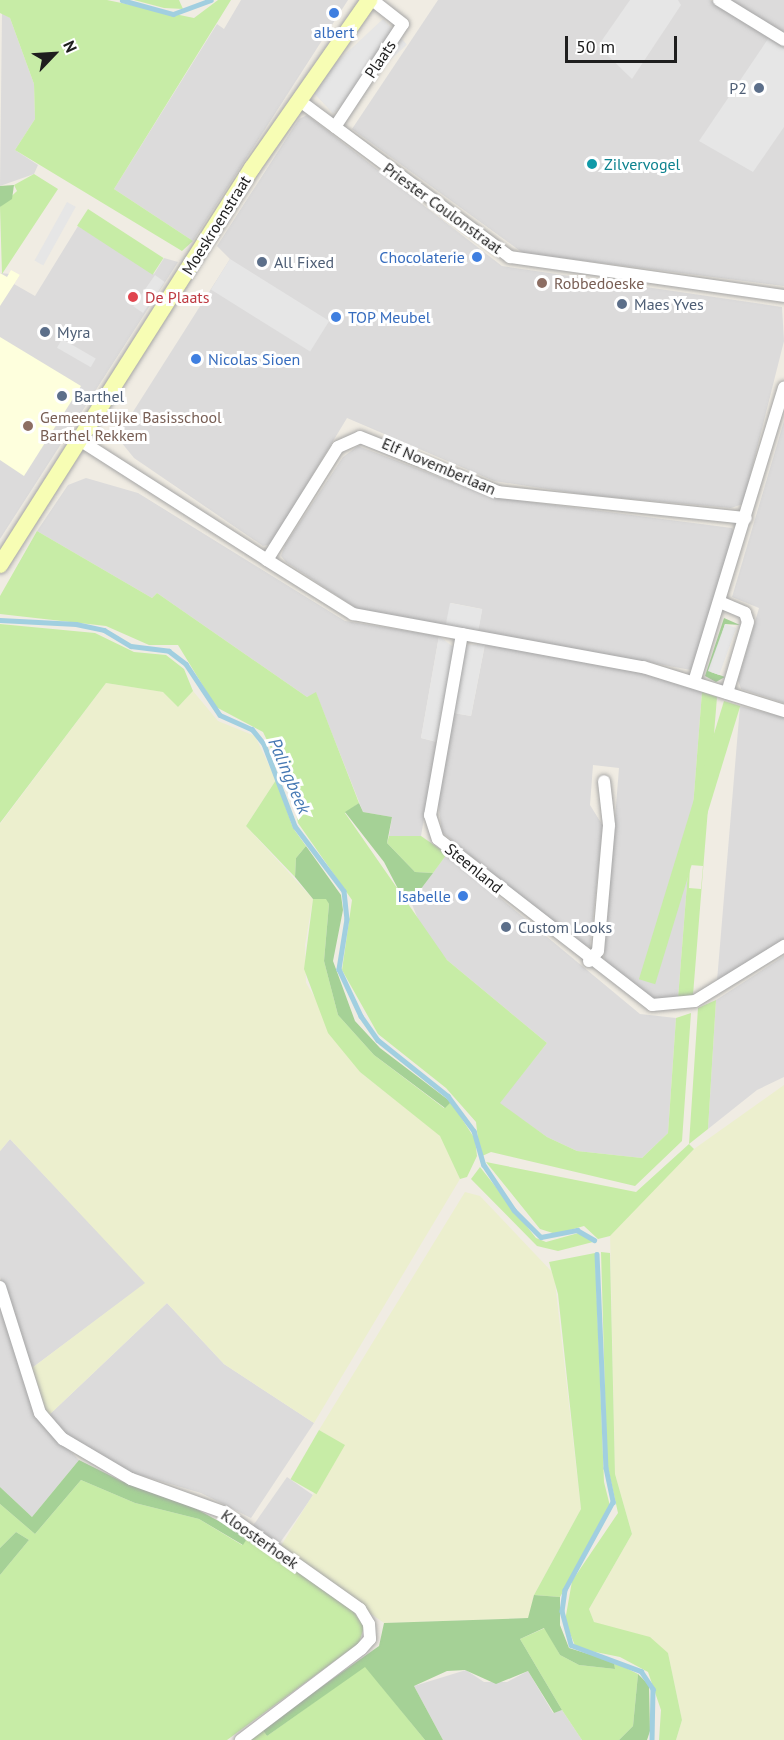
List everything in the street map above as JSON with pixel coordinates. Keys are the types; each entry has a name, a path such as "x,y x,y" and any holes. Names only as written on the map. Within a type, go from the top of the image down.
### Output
{"main road":[{"name":"Plaats","path":"300,101 371,0"},
{"name":"Moeskroenstraat","path":"0,565 300,101"}],"street":[{"name":"Plaats","path":"335,127 403,24 371,0"},
{"path":"719,0 784,40"},
{"name":"Priester Coulonstraat","path":"300,101 510,257 784,296"},
{"path":"694,682 722,603 784,387"},
{"name":"Elf Novemberlaan","path":"267,560 338,447 360,437 498,492 746,518"},
{"path":"81,441 353,614 643,667 784,711"},
{"path":"722,603 745,613 748,622 727,693"},
{"name":"Steenland","path":"462,634 430,826 438,839 637,999 669,1007 695,1001 784,946"},
{"path":"589,962 598,951 609,825 604,781"},
{"name":"Kloosterhoek","path":"0,1287 40,1413 63,1439 123,1475 223,1512 360,1609 369,1624 370,1639 362,1649 241,1740"}],"shaded area":[{"path":"241,0 348,0 193,241 114,189 217,24 224,29"},
{"path":"438,0 710,0 784,44 784,286 523,253 352,129"},
{"path":"630,0 678,0 681,5 632,79 598,46"},
{"path":"727,0 784,0 784,34"},
{"path":"2,13 10,18 34,84 35,119 15,150 38,165 34,174 0,186"},
{"path":"383,19 407,45 333,113 309,88"},
{"name":"P2","path":"768,39 784,49 784,127 753,172 699,141"},
{"path":"307,115 502,266 782,307 784,341 743,504 731,508 587,495 494,481 347,418 271,544 263,546 134,458 117,437 230,259 217,246 299,119"},
{"path":"67,202 76,207 43,265 35,261"},
{"path":"78,226 154,274 164,258 178,262 0,539 0,273 20,275 14,284 35,296"},
{"path":"230,259 329,321 310,352 211,290"},
{"path":"11,270 20,275 0,306 0,273 7,277"},
{"path":"155,275 165,282 143,313 133,306"},
{"name":"Gemeentelijke Basisschool Barthel Rekkem","path":"0,337 81,386 24,476 0,460"},
{"path":"62,339 96,358 91,367 57,348"},
{"path":"784,421 784,703 741,689 738,680 759,608 732,597"},
{"path":"358,446 492,497 732,528 736,538 691,670 478,631 482,609 451,603 446,627 362,612 286,562 281,556 285,545 343,457"},
{"path":"86,478 138,493 345,621 439,636 421,738 437,742 421,836 389,836 392,817 363,812 316,693 307,697 157,593 152,598 37,531 68,485"},
{"path":"450,603 482,609 477,638 444,631"},
{"path":"725,624 736,628 719,675 708,671"},
{"path":"439,636 452,646 485,644 471,716 442,711 437,742 421,738"},
{"path":"485,644 641,673 702,692 678,999 655,1001 608,968 604,957 619,768 593,765 590,805 603,826 590,946 581,947 442,832 438,802 454,713 471,716"},
{"path":"106,683 164,692 178,707 193,691 218,721 255,736 276,780 246,826 313,899 305,945 306,983 360,1072 441,1136 460,1179 314,1423 224,1364 167,1303 48,1416 32,1368 145,1283 10,1139 0,1151 0,824"},
{"path":"740,706 784,717 784,940 717,981"},
{"path":"447,854 640,1014 676,1018 668,1133 642,1158 577,1151 547,1137 499,1103 547,1043 447,960 422,929 411,902"},
{"path":"784,956 784,1077 757,1090 708,1129 716,1000"},
{"path":"784,1085 784,1740 676,1740 682,1720 668,1653 594,1622 589,1609 632,1534 615,1474 610,1230 694,1149"},
{"path":"10,1139 146,1283 32,1368 0,1277 0,1151"},
{"path":"465,1192 480,1196 554,1274 581,1509 534,1595 529,1618 384,1623 279,1549 344,1445 319,1430"},
{"path":"0,1298 48,1429 79,1460 32,1517 0,1487"},
{"path":"167,1303 224,1364 314,1423 251,1518 201,1493 126,1471 67,1435 48,1416"},
{"path":"287,1477 313,1495 277,1548 250,1529"},
{"path":"466,1670 484,1682 507,1682 528,1671 553,1713 562,1710 582,1740 443,1740 414,1686"}],"green space":[{"path":"0,0 107,0 194,18 218,0 231,0 114,189 193,241 182,251 15,150 35,119 34,84 10,18 0,13"},
{"path":"134,0 179,0 183,9 164,8"},
{"path":"34,174 58,189 2,274 0,207 17,191 14,185"},
{"path":"14,185 12,199 0,207 0,186"},
{"path":"88,209 163,258 153,275 77,226"},
{"path":"37,531 152,598 157,593 307,697 316,692 359,803 345,813 447,960 547,1043 500,1103 547,1137 577,1151 642,1158 668,1133 676,1018 691,1013 682,1141 635,1186 491,1152 480,1157 476,1122 446,1088 378,1034 342,970 352,900 298,823 291,790 263,732 216,707 178,645 149,645 106,626 0,614 0,596"},
{"path":"724,618 740,625 725,624 711,672 725,677 716,682 705,676"},
{"path":"0,624 95,633 134,652 166,655 184,669 193,691 178,707 163,692 106,683 0,823"},
{"path":"702,692 717,697 693,995 678,999","holes":["690,865 703,866 701,889 689,888"]},
{"path":"724,701 740,706 655,984 639,979"},
{"path":"276,780 293,828 306,846 296,858 295,877 246,826"},
{"path":"359,803 363,812 392,817 387,843 415,872 433,873 411,902 406,904 384,862 345,812"},
{"path":"389,836 421,836 447,854 433,873 415,872 387,843"},
{"path":"306,846 341,895 343,910 333,961 355,1021 380,1048 451,1102 445,1108 374,1055 338,1015 324,961 329,904 326,899 313,899 295,877 296,858"},
{"path":"313,899 327,899 329,904 324,961 338,1015 374,1055 444,1108 451,1102 475,1139 477,1156 467,1177 460,1179 440,1136 360,1072 328,1033 304,969"},
{"path":"716,1000 708,1129 689,1144 698,1008"},
{"path":"689,1144 694,1149 610,1236 598,1239 584,1226 556,1234 540,1229 486,1162 636,1192"},
{"path":"480,1167 536,1238 546,1242 582,1232 593,1242 558,1251 537,1246 471,1179"},
{"path":"601,1252 610,1253 615,1474 632,1534 589,1609 594,1622 650,1637 668,1653 682,1720 676,1740 659,1740 661,1710 648,1672 620,1657 576,1648 565,1621 572,1581 618,1513 607,1463"},
{"path":"595,1253 604,1482 611,1510 560,1597 534,1595 581,1509 558,1294 549,1262"},
{"path":"319,1430 345,1445 316,1494 290,1479"},
{"path":"79,1460 121,1481 178,1499 248,1537 243,1545 199,1519 135,1503 81,1480 35,1534 0,1504 0,1487 32,1517"},
{"path":"81,1480 135,1503 199,1519 242,1545 248,1537 353,1611 364,1627 359,1643 227,1740 0,1740 0,1575 29,1540 16,1532 0,1548 0,1504 35,1534"},
{"path":"16,1532 29,1540 0,1575 0,1548"},
{"path":"534,1595 560,1597 560,1625 569,1648 614,1662 615,1669 579,1665 560,1655 544,1628 520,1639 562,1710 554,1713 528,1671 496,1684 465,1670 447,1671 414,1686 443,1740 425,1740 365,1667 267,1736 262,1729 379,1646 384,1623 528,1618"},
{"path":"545,1628 560,1655 579,1665 615,1669 614,1662 638,1674 633,1726 619,1740 582,1740 562,1710 520,1639"},
{"path":"365,1666 425,1740 247,1740 262,1729 267,1736"},
{"path":"638,1674 649,1685 650,1731 647,1740 619,1740 633,1726"}],"waterway":[{"path":"122,0 173,14 211,0"},
{"name":"Palingbeek","path":"0,620 76,624 104,630 131,646 169,651 186,664 220,715 252,729 264,744 295,826 344,891 347,919 339,969 361,1016 378,1040 448,1096 474,1131 484,1165 514,1210 541,1237 577,1230 594,1240"},
{"path":"597,1254 606,1468 613,1502 565,1590 562,1611 571,1645 641,1671 653,1689 652,1740"}],"place":[{"name":"albert","path":"334,13"},
{"name":"P2","path":"759,88"},
{"name":"Zilvervogel","path":"592,164"},
{"name":"Chocolaterie","path":"477,257"},
{"name":"All Fixed","path":"262,262"},
{"name":"Robbedoeske","path":"542,283"},
{"name":"De Plaats","path":"133,297"},
{"name":"Maes Yves","path":"622,304"},
{"name":"TOP Meubel","path":"336,317"},
{"name":"Myra","path":"45,332"},
{"name":"Nicolas Sioen","path":"196,359"},
{"name":"Barthel","path":"62,396"},
{"name":"Gemeentelijke Basisschool Barthel Rekkem","path":"28,426"},
{"name":"Isabelle","path":"463,896"},
{"name":"Custom Looks","path":"506,927"}]}
